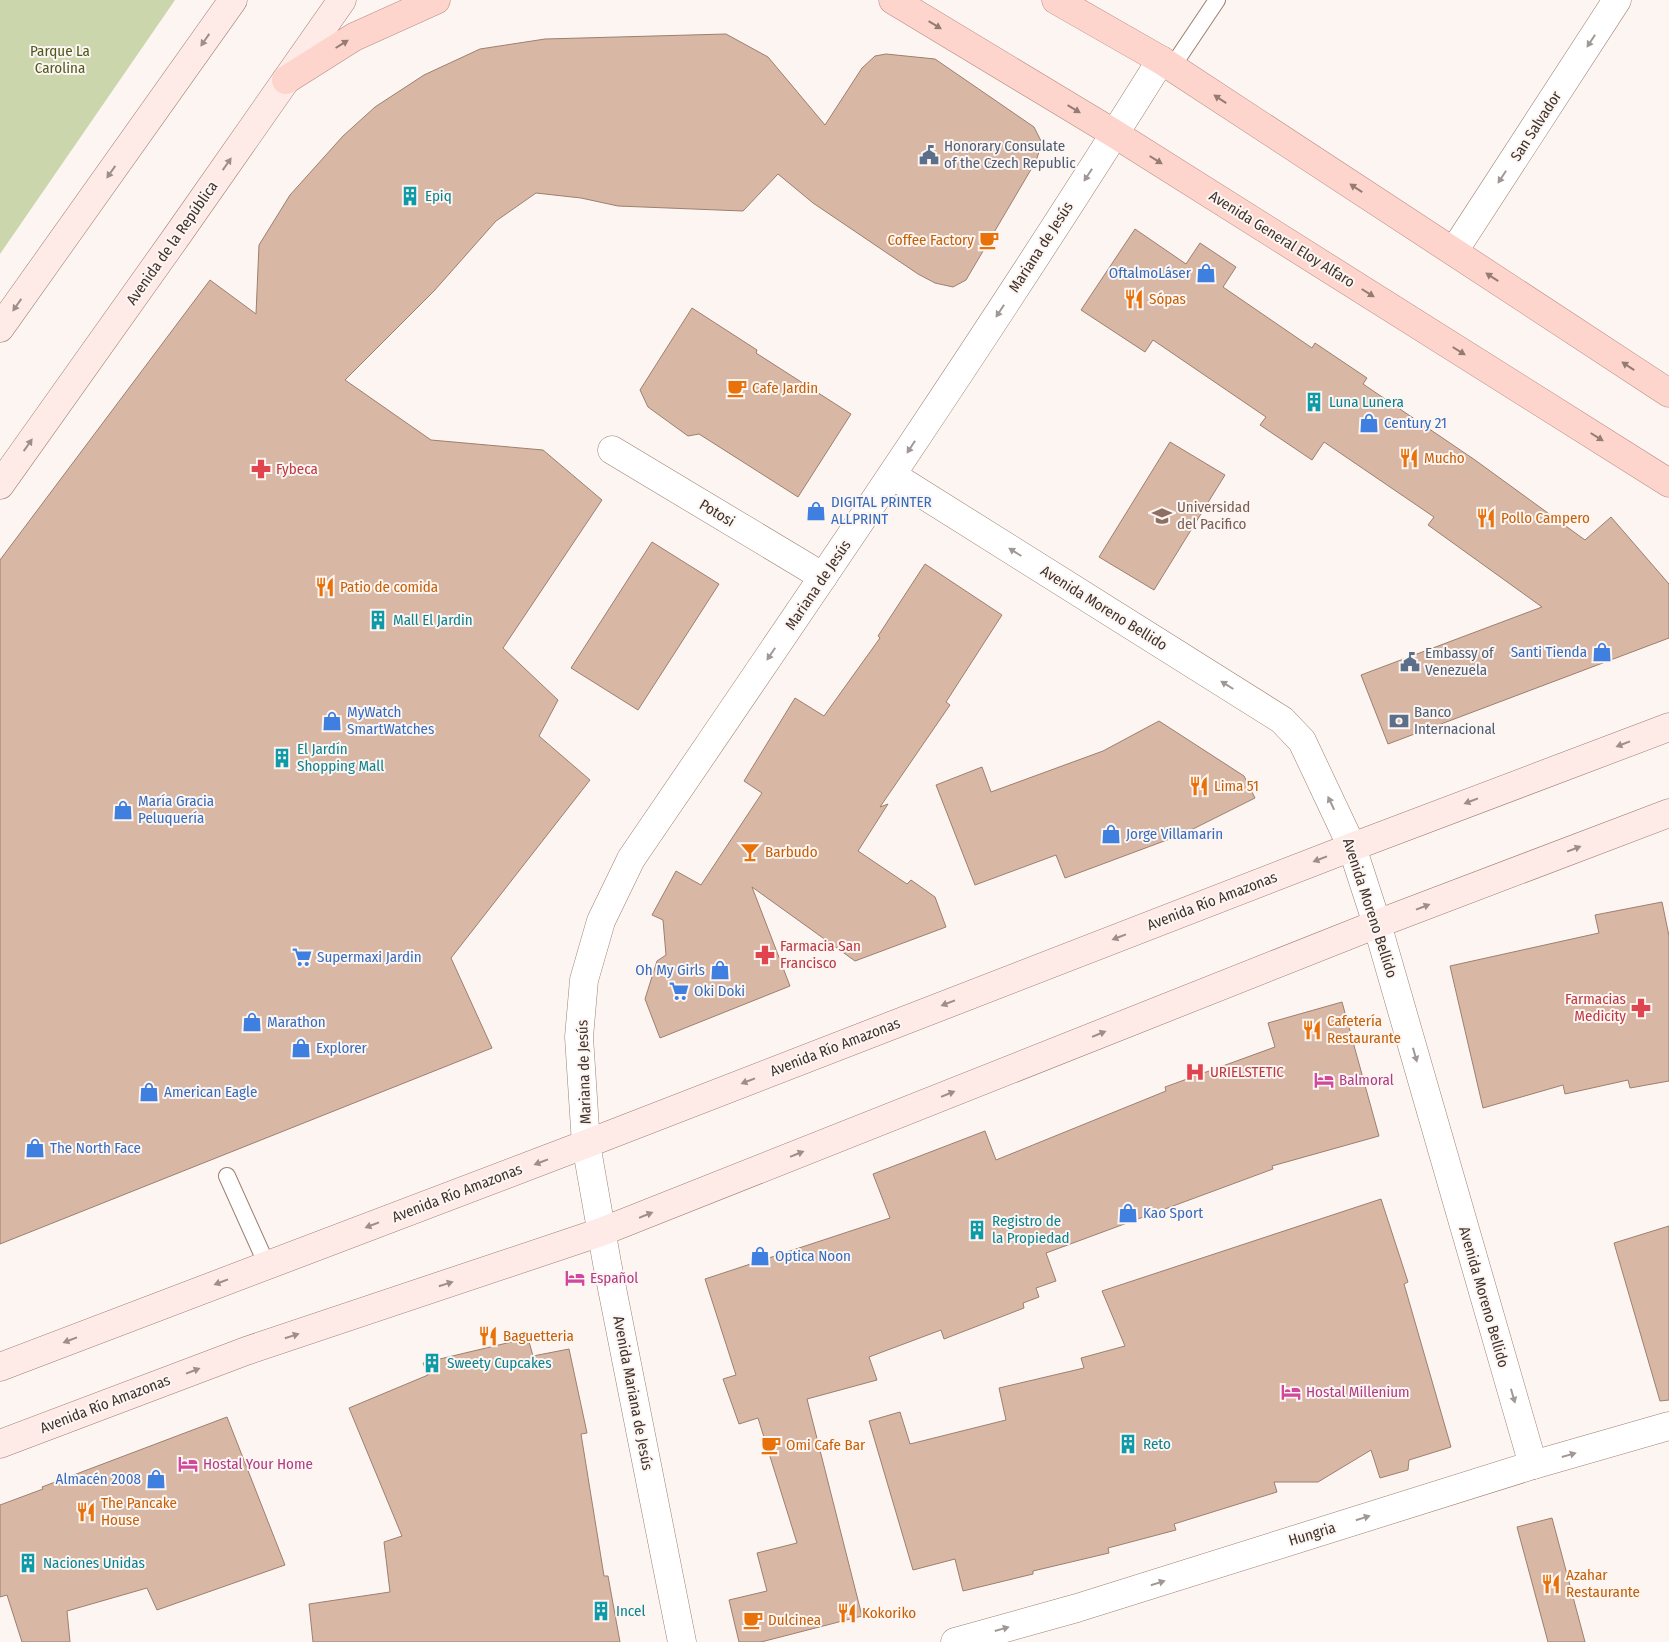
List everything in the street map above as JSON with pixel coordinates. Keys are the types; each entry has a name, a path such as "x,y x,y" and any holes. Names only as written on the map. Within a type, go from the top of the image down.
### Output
{"main road":[{"path":"0,328 233,0"},
{"name":"Avenida de la República","path":"0,485 342,0"},
{"path":"286,80 354,37 436,0"},
{"name":"Avenida General Eloy Alfaro","path":"893,0 1115,134 1669,483"},
{"path":"1056,0 1166,64 1669,392"},
{"name":"Avenida Río Amazonas","path":"0,1367 586,1144 1352,847 1669,727"},
{"name":"Avenida Río Amazonas","path":"0,1444 246,1351 601,1232 1377,924 1668,814"}],"street":[{"name":"San Salvador","path":"1454,251 1618,0"},
{"name":"Mariana de Jesús","path":"586,1144 579,1037 584,980 601,921 631,859 892,475 1115,134 1166,64"},
{"name":"Potosi","path":"612,450 808,566 823,577"},
{"name":"Avenida Moreno Bellido","path":"892,475 1282,720 1302,741 1352,847 1377,924 1533,1465"},
{"name":"Avenida Mariana de Jesús","path":"586,1144 601,1232 682,1642"},
{"name":"Hungria","path":"955,1642 1032,1632 1096,1602 1533,1465 1669,1426"}],"lane":[{"path":"1166,64 1218,0"},
{"path":"227,1176 267,1265"}],"green space":[{"name":"Parque La Carolina","path":"0,0 175,0 0,254"}],"building":[{"name":"El Jardín Shopping Mall","path":"726,34 768,57 825,125 862,68 875,56 886,54 935,59 1034,127 1042,143 1036,161 966,280 953,287 935,283 918,274 813,203 778,174 743,211 618,206 581,198 536,193 496,221 434,291 345,380 431,440 543,450 602,500 503,648 558,700 539,736 590,780 451,958 492,1048 0,1244 0,560 210,280 256,314 259,245 290,195 343,136 375,107 424,75 480,49 545,39"},
{"path":"1135,229 1186,264 1200,243 1236,267 1223,287 1312,348 1315,343 1367,378 1363,384 1475,460 1585,540 1611,517 1669,584 1669,638 1388,744 1361,675 1542,607 1428,525 1434,517 1324,442 1312,460 1260,425 1266,417 1153,340 1145,352 1081,310"},
{"path":"692,308 757,350 756,353 851,414 798,497 699,434 688,436 648,407 640,390"},
{"name":"Universidad del Pacifico","path":"1170,442 1225,475 1154,590 1099,557"},
{"path":"652,542 719,584 638,710 571,668"},
{"path":"925,564 1002,615 946,702 950,705 880,807 888,804 858,851 907,884 911,880 935,897 946,927 855,961 752,887 790,986 660,1038 645,999 657,961 666,955 663,920 652,915 676,871 701,885 762,793 744,781 795,698 824,716 880,638 878,636"},
{"path":"1159,721 1244,776 1255,798 1183,834 1065,878 1056,855 975,885 936,785 982,767 991,792 1103,751"},
{"path":"1662,902 1669,936 1669,1081 1630,1088 1628,1080 1565,1094 1563,1085 1483,1108 1450,966 1599,933 1595,915"},
{"path":"1342,1002 1379,1136 1272,1166 1273,1169 1046,1253 1056,1281 1036,1288 1039,1297 1023,1303 1024,1308 944,1339 941,1330 869,1357 877,1380 807,1399 862,1616 761,1642 739,1642 729,1600 767,1591 757,1553 797,1543 758,1418 739,1424 723,1379 736,1375 705,1279 890,1218 873,1174 985,1131 996,1160 1166,1091 1165,1087 1275,1047 1268,1023"},
{"path":"1381,1199 1408,1282 1404,1284 1451,1447 1409,1460 1408,1470 1380,1478 1371,1450 1318,1482 1274,1482 1277,1492 1174,1524 1176,1530 1108,1548 1109,1553 1033,1571 1033,1574 963,1591 955,1559 913,1570 869,1421 900,1412 910,1444 1006,1420 999,1388 1084,1368 1081,1358 1125,1346 1102,1291"},
{"path":"1669,1226 1669,1400 1660,1401 1614,1243"},
{"path":"528,1338 533,1356 569,1349 587,1433 581,1434 604,1576 608,1576 620,1642 313,1642 309,1604 390,1592 384,1542 402,1536 349,1408 428,1375 423,1363"},
{"path":"227,1417 285,1565 157,1610 147,1588 67,1611 70,1642 22,1642 7,1595 0,1597 0,1505 43,1489 42,1487"},
{"name":"Azahar Restaurante","path":"1552,1518 1585,1642 1548,1642 1517,1527"}],"place":[{"name":"Honorary Consulate of the Czech Republic","path":"929,155"},
{"name":"Epiq","path":"410,196"},
{"name":"Coffee Factory","path":"989,240"},
{"name":"OftalmoLáser","path":"1206,273"},
{"name":"Sópas","path":"1134,299"},
{"name":"Cafe Jardin","path":"737,388"},
{"name":"Luna Lunera","path":"1314,402"},
{"name":"Century 21","path":"1369,423"},
{"name":"Mucho","path":"1409,458"},
{"name":"Fybeca","path":"261,469"},
{"name":"DIGITAL PRINTER ALLPRINT","path":"816,511"},
{"name":"Universidad del Pacifico","path":"1162,516"},
{"name":"Pollo Campero","path":"1486,518"},
{"name":"Patio de comida","path":"325,587"},
{"name":"Mall El Jardin","path":"378,620"},
{"name":"Santi Tienda","path":"1602,652"},
{"name":"Embassy of Venezuela","path":"1410,662"},
{"name":"MyWatch SmartWatches","path":"332,721"},
{"name":"Banco Internacional","path":"1399,721"},
{"name":"El Jardín Shopping Mall","path":"282,758"},
{"name":"Lima 51","path":"1199,786"},
{"name":"María Gracia Peluquería","path":"123,810"},
{"name":"Jorge Villamarin","path":"1111,834"},
{"name":"Barbudo","path":"750,852"},
{"name":"Farmacia San Francisco","path":"765,955"},
{"name":"Supermaxi Jardin","path":"302,957"},
{"name":"Oh My Girls","path":"720,970"},
{"name":"Oki Doki","path":"679,991"},
{"name":"Farmacias Medicity","path":"1641,1008"},
{"name":"Marathon","path":"252,1022"},
{"name":"Cafetería Restaurante","path":"1312,1030"},
{"name":"Explorer","path":"301,1048"},
{"name":"URIELSTETIC","path":"1195,1072"},
{"name":"Balmoral","path":"1324,1080"},
{"name":"American Eagle","path":"149,1092"},
{"name":"The North Face","path":"35,1148"},
{"name":"Kao Sport","path":"1128,1213"},
{"name":"Registro de la Propiedad","path":"977,1230"},
{"name":"Optica Noon","path":"760,1256"},
{"name":"Español","path":"575,1278"},
{"name":"Baguetteria","path":"488,1336"},
{"name":"Sweety Cupcakes","path":"432,1363"},
{"name":"Hostal Millenium","path":"1291,1392"},
{"name":"Reto","path":"1128,1444"},
{"name":"Omi Cafe Bar","path":"771,1445"},
{"name":"Hostal Your Home","path":"188,1464"},
{"name":"Almacén 2008","path":"156,1479"},
{"name":"The Pancake House","path":"86,1512"},
{"name":"Naciones Unidas","path":"28,1563"},
{"name":"Azahar Restaurante","path":"1551,1584"},
{"name":"Incel","path":"601,1611"},
{"name":"Kokoriko","path":"847,1613"},
{"name":"Dulcinea","path":"753,1620"}]}
